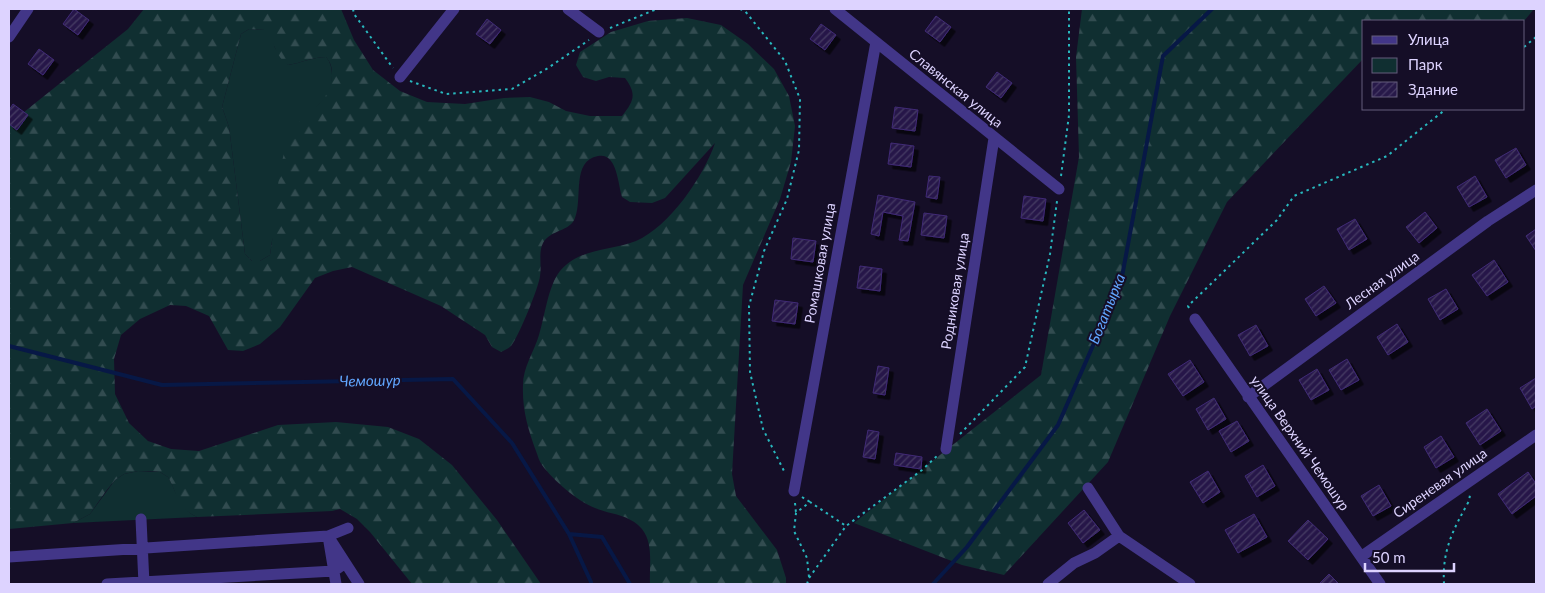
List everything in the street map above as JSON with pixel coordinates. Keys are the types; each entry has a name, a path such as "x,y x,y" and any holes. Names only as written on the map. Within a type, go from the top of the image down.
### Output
{"street":[{"path":"9,37 28,9"},
{"path":"400,77 454,9"},
{"path":"568,9 599,32"},
{"name":"Славянская улица","path":"835,9 1059,189"},
{"name":"Ромашковая улица","path":"794,491 876,42"},
{"name":"Родниковая улица","path":"946,448 994,138"},
{"name":"Лесная улица","path":"1248,397 1488,220 1536,190"},
{"name":"улица Верхний Чемошур","path":"1195,319 1380,584"},
{"name":"Сиреневая улица","path":"1362,556 1536,435"},
{"path":"1088,488 1119,536 1190,584"},
{"path":"141,519 144,583"},
{"path":"9,557 328,536 348,528"},
{"path":"328,536 344,564 359,584"},
{"path":"328,536 336,584"},
{"path":"1048,584 1074,563 1095,553 1119,536"},
{"path":"107,584 334,571 344,564"}],"path":[{"path":"353,9 354,14 400,77 446,94 512,89 548,68 599,32 656,9"},
{"path":"740,9 745,11 785,61 800,99 799,150 787,199 764,250 749,306 750,372 763,429 785,473"},
{"path":"959,435 1026,367 1050,254 1069,115 1070,9"},
{"path":"1525,46 1536,37"},
{"path":"1195,319 1188,306 1278,220 1294,196 1387,156 1445,110"},
{"path":"807,584 809,578 846,526 922,470 946,448"},
{"path":"1444,584 1443,566 1452,532 1469,501 1470,481"},
{"path":"809,578 806,558 794,531 796,513 810,502 846,526"}],"green space":[{"path":"144,9 341,9 354,40 373,70 400,91 427,102 465,104 504,98 530,97 549,102 566,111 590,116 622,116 631,102 631,89 625,78 609,77 596,81 583,77 576,65 580,52 611,32 648,21 687,18 721,25 748,44 774,69 789,96 795,126 791,162 780,199 743,285 732,474 736,496 777,550 786,578 786,584 650,584 650,549 642,529 632,520 588,505 566,490 552,477 539,460 526,419 523,378 539,335 552,285 560,271 576,258 636,241 661,224 673,213 694,185 715,143 665,198 652,203 630,202 622,197 616,170 609,159 604,156 598,156 590,159 584,165 581,173 577,210 573,223 546,238 543,243 539,282 532,301 514,341 510,347 501,352 492,347 485,335 441,306 352,267 333,271 315,278 280,327 260,344 243,351 228,350 209,316 186,306 170,305 140,319 121,335 114,359 115,394 129,423 148,441 171,449 199,451 278,425 336,422 388,427 419,439 452,465 497,520 541,584 412,584 370,532 357,519 340,509 332,511 197,517 184,509 168,477 160,472 138,471 124,474 115,480 90,514 73,523 9,529 9,124 128,29","holes":["249,29 265,30 280,57 288,65 326,57 331,65 332,74 326,95 321,102 301,119 289,137 279,178 270,255 260,261 252,261 245,254 229,127 222,107 241,34"]},
{"path":"1082,9 1534,9 1525,20 1362,20 1362,60 1227,202 1170,316 1108,462 1004,575 962,565 854,523 1041,375 1079,157 1076,57"},
{"path":"249,29 266,30 272,38 275,48 288,65 326,57 332,71 328,93 315,109 272,241 270,255 260,261 252,261 245,254 229,127 222,107 241,34"},
{"path":"138,471 160,472 168,477 182,505 197,517 73,523 90,514 115,480 124,474"}],"building":[{"path":"74,9 89,20 78,35 63,24"},
{"path":"936,16 951,27 940,42 925,31"},
{"path":"487,19 501,30 490,44 476,34"},
{"path":"821,24 836,35 825,50 810,39"},
{"path":"39,49 54,60 43,75 28,64"},
{"path":"997,72 1012,83 1001,98 986,87"},
{"path":"13,104 28,115 17,130 9,124 9,110"},
{"path":"895,107 918,110 915,131 892,128"},
{"path":"891,143 914,146 911,167 888,164"},
{"path":"1516,148 1526,165 1506,178 1495,160"},
{"path":"929,176 940,177 937,199 926,197"},
{"path":"1475,176 1487,197 1469,207 1457,187"},
{"path":"878,195 915,202 908,241 899,240 903,216 883,212 879,236 871,234"},
{"path":"1024,196 1046,199 1043,221 1021,218"},
{"path":"1425,212 1437,228 1419,243 1406,227"},
{"path":"924,213 947,216 944,238 921,235"},
{"path":"1355,219 1367,239 1349,250 1337,229"},
{"path":"1536,229 1536,251 1526,236"},
{"path":"793,238 816,241 813,262 791,259"},
{"path":"1494,260 1508,282 1487,296 1472,275"},
{"path":"860,266 882,269 880,291 857,288"},
{"path":"1324,286 1336,303 1316,316 1305,299"},
{"path":"1446,289 1458,309 1440,320 1428,299"},
{"path":"775,300 798,303 795,324 772,321"},
{"path":"1397,324 1408,342 1388,355 1377,337"},
{"path":"1256,325 1268,346 1250,356 1238,335"},
{"path":"1347,359 1359,380 1341,390 1329,370"},
{"path":"1190,360 1204,382 1183,396 1168,374"},
{"path":"878,366 889,368 885,395 873,393"},
{"path":"1317,369 1329,390 1311,400 1299,380"},
{"path":"1536,378 1536,406 1532,409 1520,388"},
{"path":"1214,398 1226,419 1208,430 1196,409"},
{"path":"1487,409 1501,431 1480,445 1466,423"},
{"path":"1237,421 1249,441 1231,452 1219,431"},
{"path":"868,430 879,432 875,459 863,457"},
{"path":"1441,436 1454,457 1436,468 1424,447"},
{"path":"896,453 922,457 921,469 894,465"},
{"path":"1263,465 1275,486 1257,497 1245,476"},
{"path":"1208,471 1220,492 1203,503 1190,482"},
{"path":"1528,472 1536,484 1536,496 1512,514 1498,494"},
{"path":"1379,485 1391,506 1373,516 1361,496"},
{"path":"1084,510 1100,530 1083,543 1068,523"},
{"path":"1254,514 1267,537 1238,553 1225,530"},
{"path":"1308,520 1328,539 1308,560 1288,541"},
{"path":"1329,574 1339,584 1319,584"}],"waterway":[{"name":"Богатырка","path":"933,584 967,547 1058,425 1121,282 1163,56 1212,9"},
{"name":"Чемошур","path":"9,346 162,385 453,379 512,443 569,534 602,537 630,584"},
{"path":"569,534 591,584"}]}
